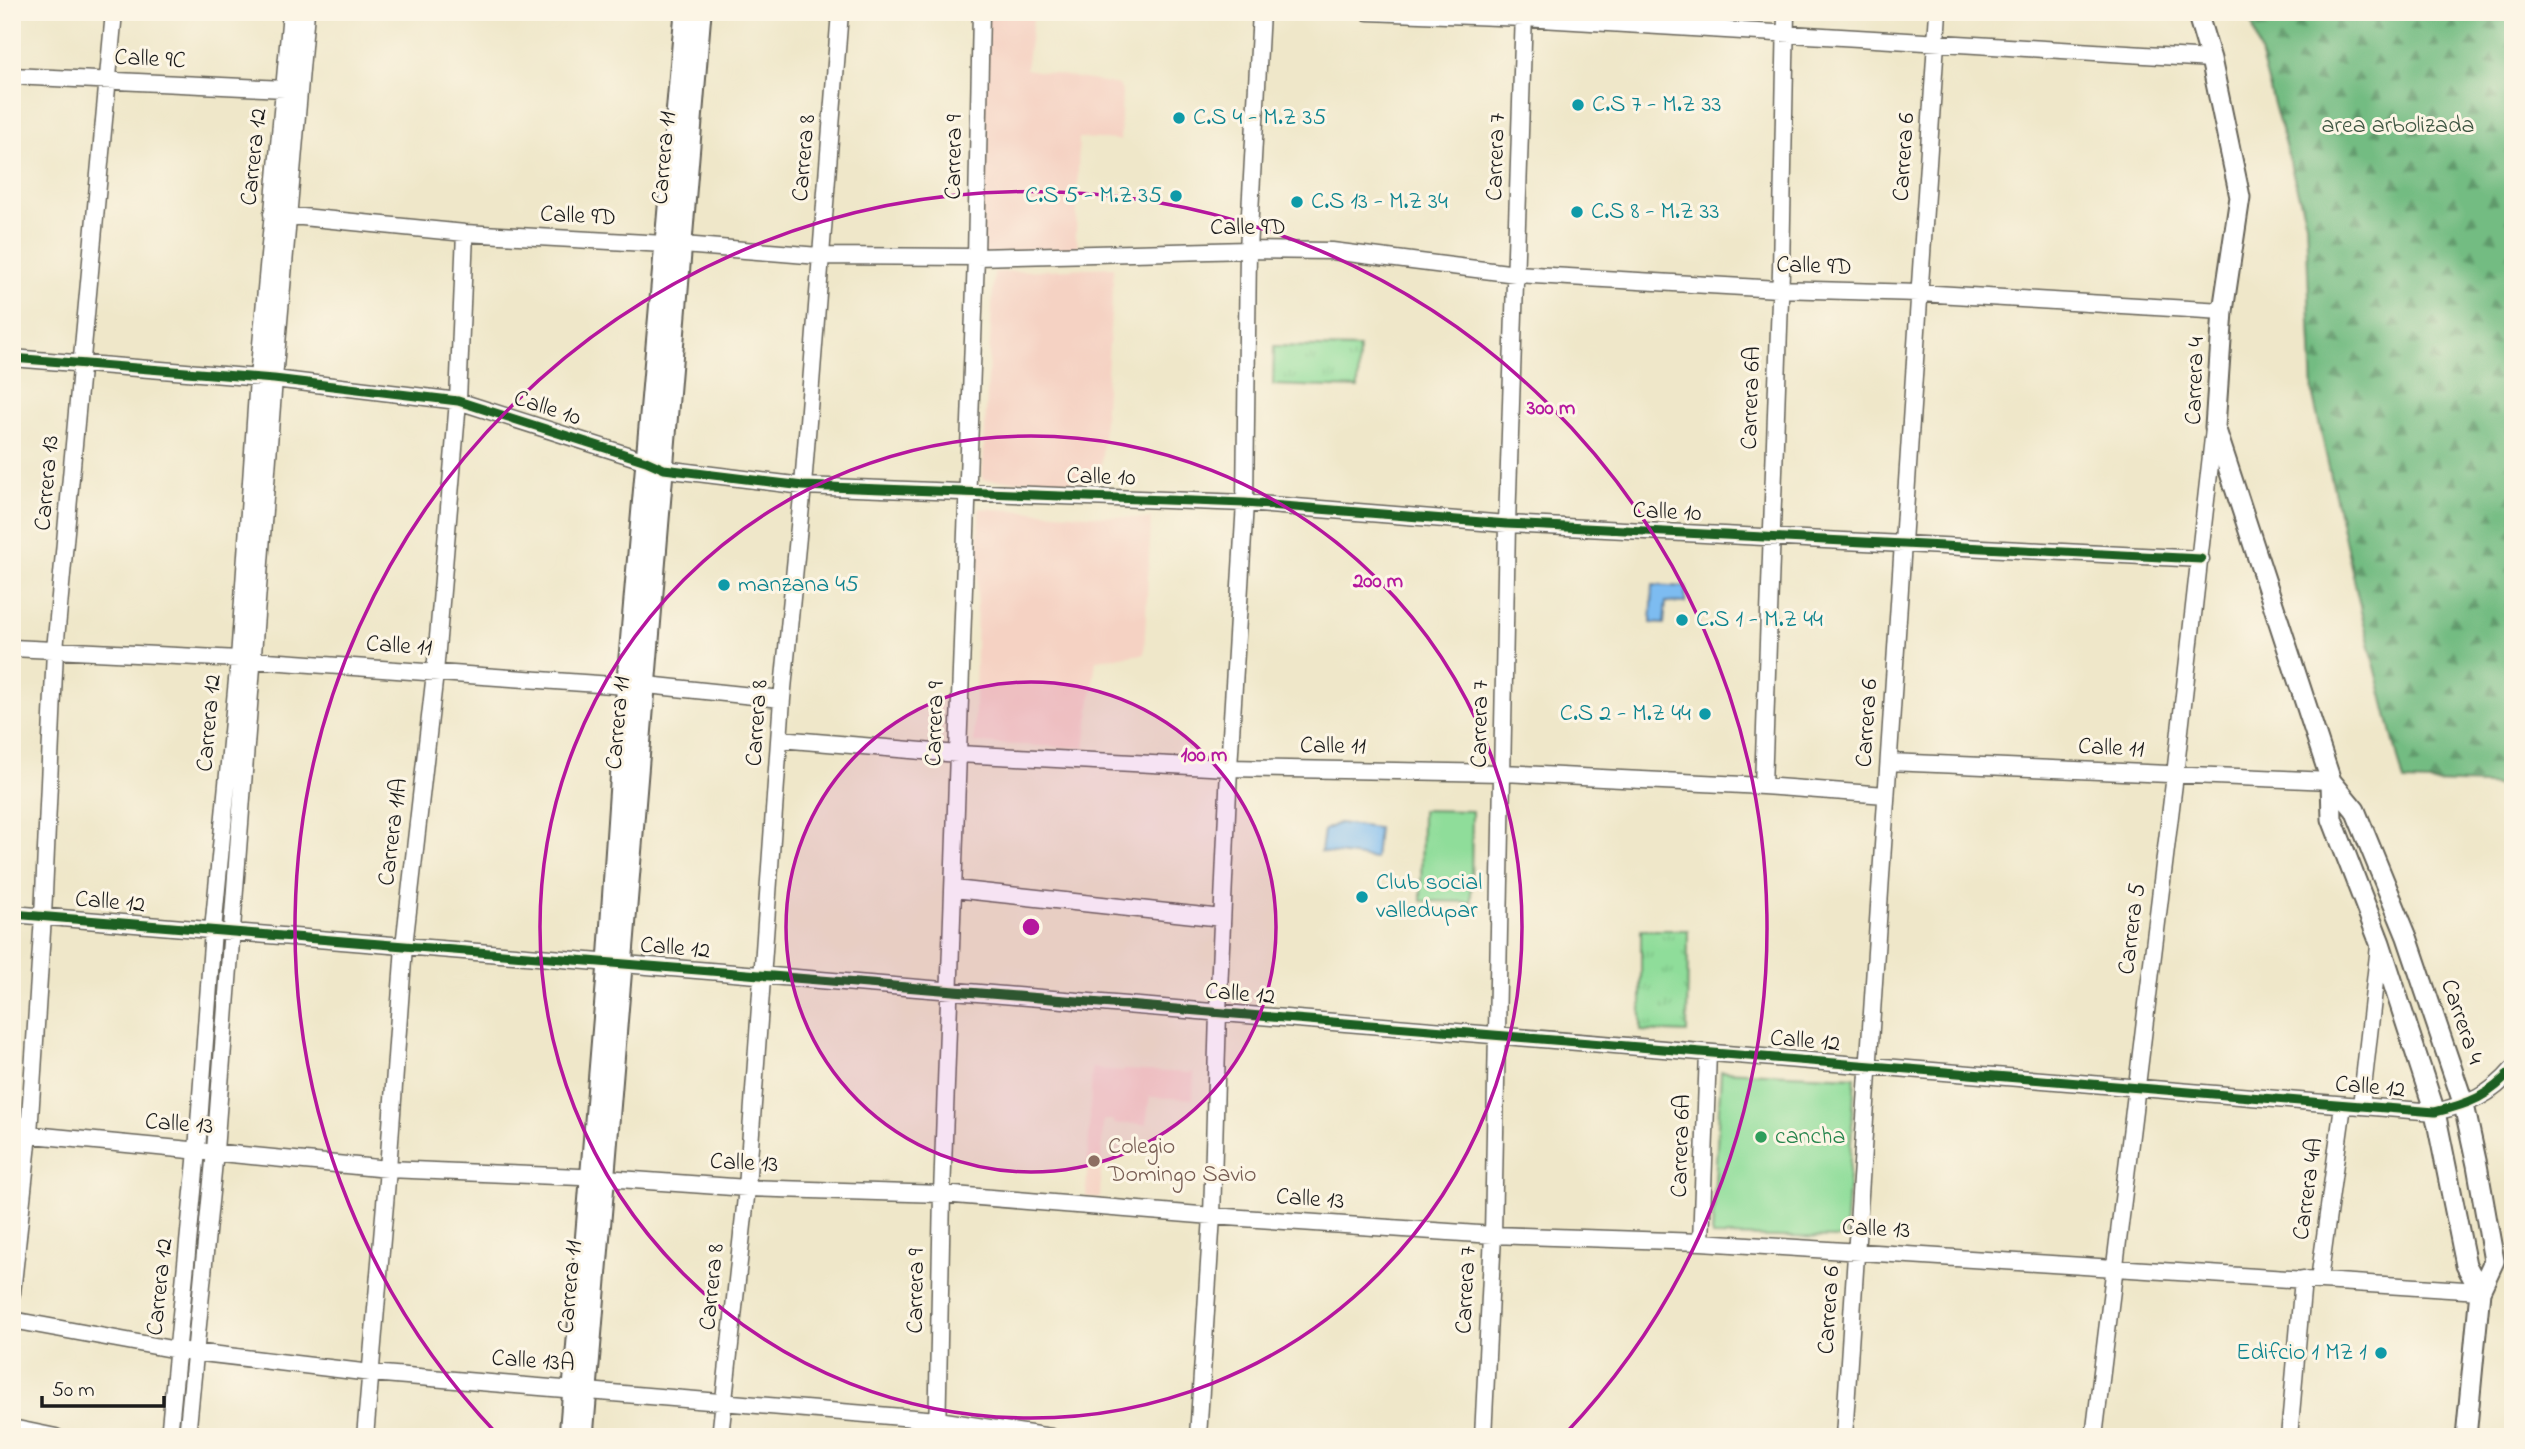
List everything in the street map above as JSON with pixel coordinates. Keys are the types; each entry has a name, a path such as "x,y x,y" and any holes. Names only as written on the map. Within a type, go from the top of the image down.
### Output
{"main road":[{"name":"Carrera 11","path":"674,245 685,12"},
{"name":"Carrera 11","path":"569,1437 579,1389 674,245 701,12"},
{"name":"Carrera 4","path":"2197,12 2211,59 2240,197 2223,311 2215,427 2331,781 2332,818 2380,943 2435,1112 2466,1265 2480,1291"},
{"name":"Carrera 4","path":"2331,781 2355,810 2407,937 2464,1105 2494,1261 2480,1291 2466,1437"},
{"name":"Carrera 11","path":"579,1389 583,1437"}],"street":[{"name":"Carrera 13","path":"12,1293 20,1133 43,916 55,650 114,12"},
{"name":"Carrera 12","path":"280,214 290,12"},
{"name":"Carrera 12","path":"187,1437 215,1151 266,378 280,214 306,12"},
{"name":"Carrera 8","path":"720,1437 747,1188 782,699 803,486 841,12"},
{"name":"Carrera 9","path":"937,1429 942,1194 976,257 981,12"},
{"path":"1198,1437 1212,1216 1222,918 1245,503 1248,250 1261,12"},
{"path":"1368,12 1524,15 1785,34 2211,59"},
{"name":"Carrera 6A","path":"1763,786 1786,12"},
{"name":"Carrera 6","path":"1844,1437 1938,12"},
{"name":"Carrera 7","path":"1483,1437 1493,1235 1507,524 1524,15"},
{"name":"Calle 9C","path":"12,76 285,89"},
{"name":"Calle 9D","path":"280,214 465,233 820,256 976,257 1248,250 1332,251 1516,274 2223,311"},
{"name":"Carrera 11A","path":"365,1437 404,946 435,673 458,401 465,233"},
{"name":"Calle 10","path":"12,358 266,378 458,401 655,465 803,486 1245,503 1507,524 2201,559"},
{"name":"Carrera 5","path":"2094,1437 2215,427"},
{"name":"Calle 11","path":"12,648 246,660 637,686 782,699"},
{"name":"Carrera 12","path":"169,1437 197,1151 213,930 246,660"},
{"name":"Calle 11","path":"780,739 958,754 1229,768 1503,773 1886,795"},
{"name":"Calle 11","path":"1889,762 2331,781"},
{"path":"954,889 1222,918"},
{"name":"Calle 12","path":"12,914 2435,1112 2464,1105 2498,1086 2513,1069"},
{"path":"2361,1106 2380,943"},
{"name":"Carrera 6A","path":"1701,1242 1708,1053"},
{"name":"Carrera 4A","path":"2289,1437 2311,1279 2343,1105"},
{"name":"Calle 13","path":"20,1133 388,1169 598,1177 747,1188 942,1194 1493,1235 1701,1242 2480,1291"},
{"name":"Calle 13A","path":"12,1320 177,1350 371,1373 579,1389 937,1429 1051,1437"},
{"path":"12,1428 56,1437"}],"shaded area":[{"path":"981,12 1034,12 1026,69 1119,85 1122,92 1120,140 1079,138 1076,236 1081,254 976,257"},
{"path":"1114,267 1100,483 982,480 994,272"},
{"path":"979,508 1151,519 1144,654 1096,660 1085,748 974,743"},
{"name":"Colegio Domingo Savio","path":"1092,1068 1123,1072 1194,1073 1193,1099 1150,1097 1146,1124 1113,1124 1113,1120 1103,1120 1100,1198 1086,1197"}],"green space":[{"name":"area arbolizada","path":"2249,12 2513,12 2513,786 2404,782 2361,611 2313,396 2306,222"},
{"path":"1274,346 1359,348 1358,388 1273,385"},
{"path":"1422,810 1472,811 1471,902 1421,901"},
{"path":"1641,930 1688,930 1687,1033 1641,1031"},
{"path":"1721,1071 1855,1077 1845,1238 1712,1236"}],"water":[{"path":"1653,585 1686,587 1685,603 1666,602 1664,624 1651,623"},
{"path":"1339,823 1378,828 1375,859 1321,852 1324,830"}],"cycle path":[{"path":"12,358 274,379 458,401 664,469 803,486 1245,503 1507,524 2201,559"},
{"path":"12,914 2435,1112 2478,1098 2496,1086 2513,1069"}],"place":[{"name":"C.S 7 - M.Z 33","path":"1578,105"},
{"name":"C.S 4 - M.Z 35","path":"1179,118"},
{"name":"C.S 5 - M.Z 35","path":"1176,196"},
{"name":"C.S 13 - M.Z 34","path":"1297,202"},
{"name":"C.S 8 - M.Z 33","path":"1577,212"},
{"name":"manzana 45","path":"724,585"},
{"name":"C.S 1 - M.Z 44","path":"1682,620"},
{"name":"C.S 2 - M.Z 44","path":"1705,714"},
{"name":"Club social valledupar","path":"1362,897"},
{"name":"cancha","path":"1761,1137"},
{"name":"Colegio Domingo Savio","path":"1094,1161"},
{"name":"Edifcio 1 MZ 1","path":"2381,1353"}]}
